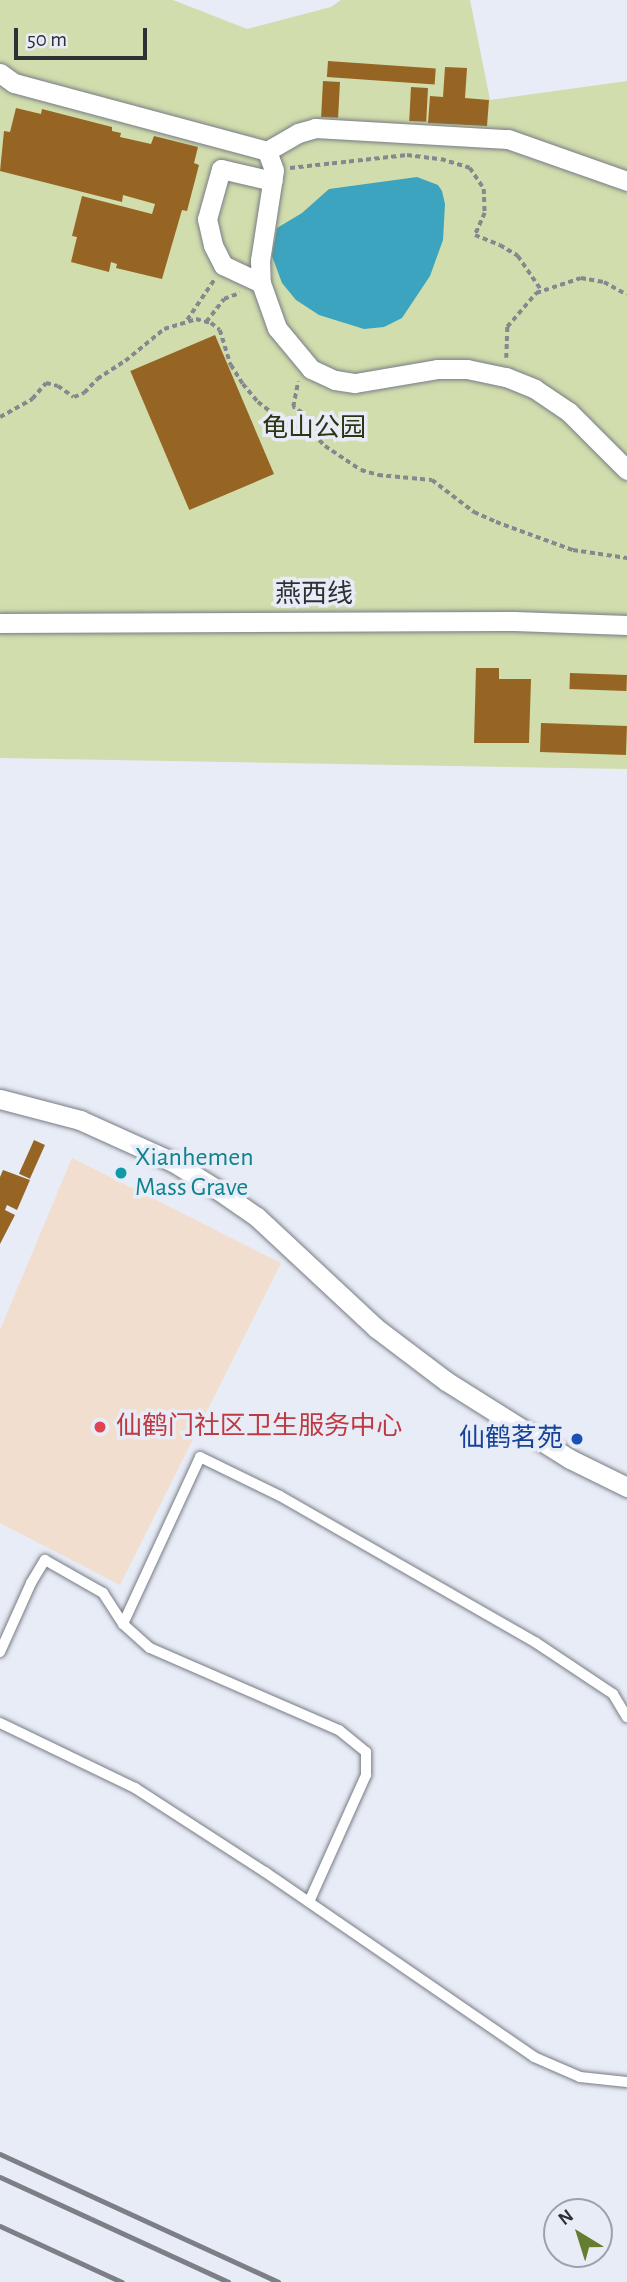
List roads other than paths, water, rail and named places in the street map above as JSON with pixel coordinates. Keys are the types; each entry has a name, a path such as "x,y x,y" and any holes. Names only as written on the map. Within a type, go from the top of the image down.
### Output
{"street":[{"path":"0,73 14,83 267,151 298,133 315,128 508,139 627,181"},
{"path":"267,151 273,175 258,282 277,328 312,369 335,380 355,383 437,369 467,369 506,377 535,389 569,412 627,470"},
{"path":"258,282 223,265 213,245 207,219 221,169 273,175"},
{"name":"燕西线","path":"0,623 514,621 627,625"},
{"path":"0,1100 80,1120 173,1162 218,1189 257,1217 376,1328 446,1381 570,1459 627,1487"}],"lane":[{"path":"123,1624 200,1457 280,1496 535,1642 613,1694 627,1717"},
{"path":"0,1652 30,1583 45,1560 103,1593 123,1624 150,1648 339,1730 366,1752 366,1775 309,1902"},
{"path":"0,1723 135,1788 309,1902 534,2057 580,2077 627,2082"}],"water":[{"path":"417,177 438,185 442,191 445,204 443,240 430,276 402,318 384,327 364,329 319,315 296,300 282,283 272,256 277,228 302,213 329,189"}],"railway":[{"path":"0,2154 278,2282"},
{"path":"0,2177 228,2282"},
{"path":"0,2226 122,2282"}],"place":[{"name":"Xianhemen Mass Grave","path":"121,1173"},
{"name":"仙鹤门社区卫生服务中心","path":"100,1427"},
{"name":"仙鹤茗苑","path":"577,1439"}],"park label":[{"name":"龟山公园","path":"314,429"}]}
